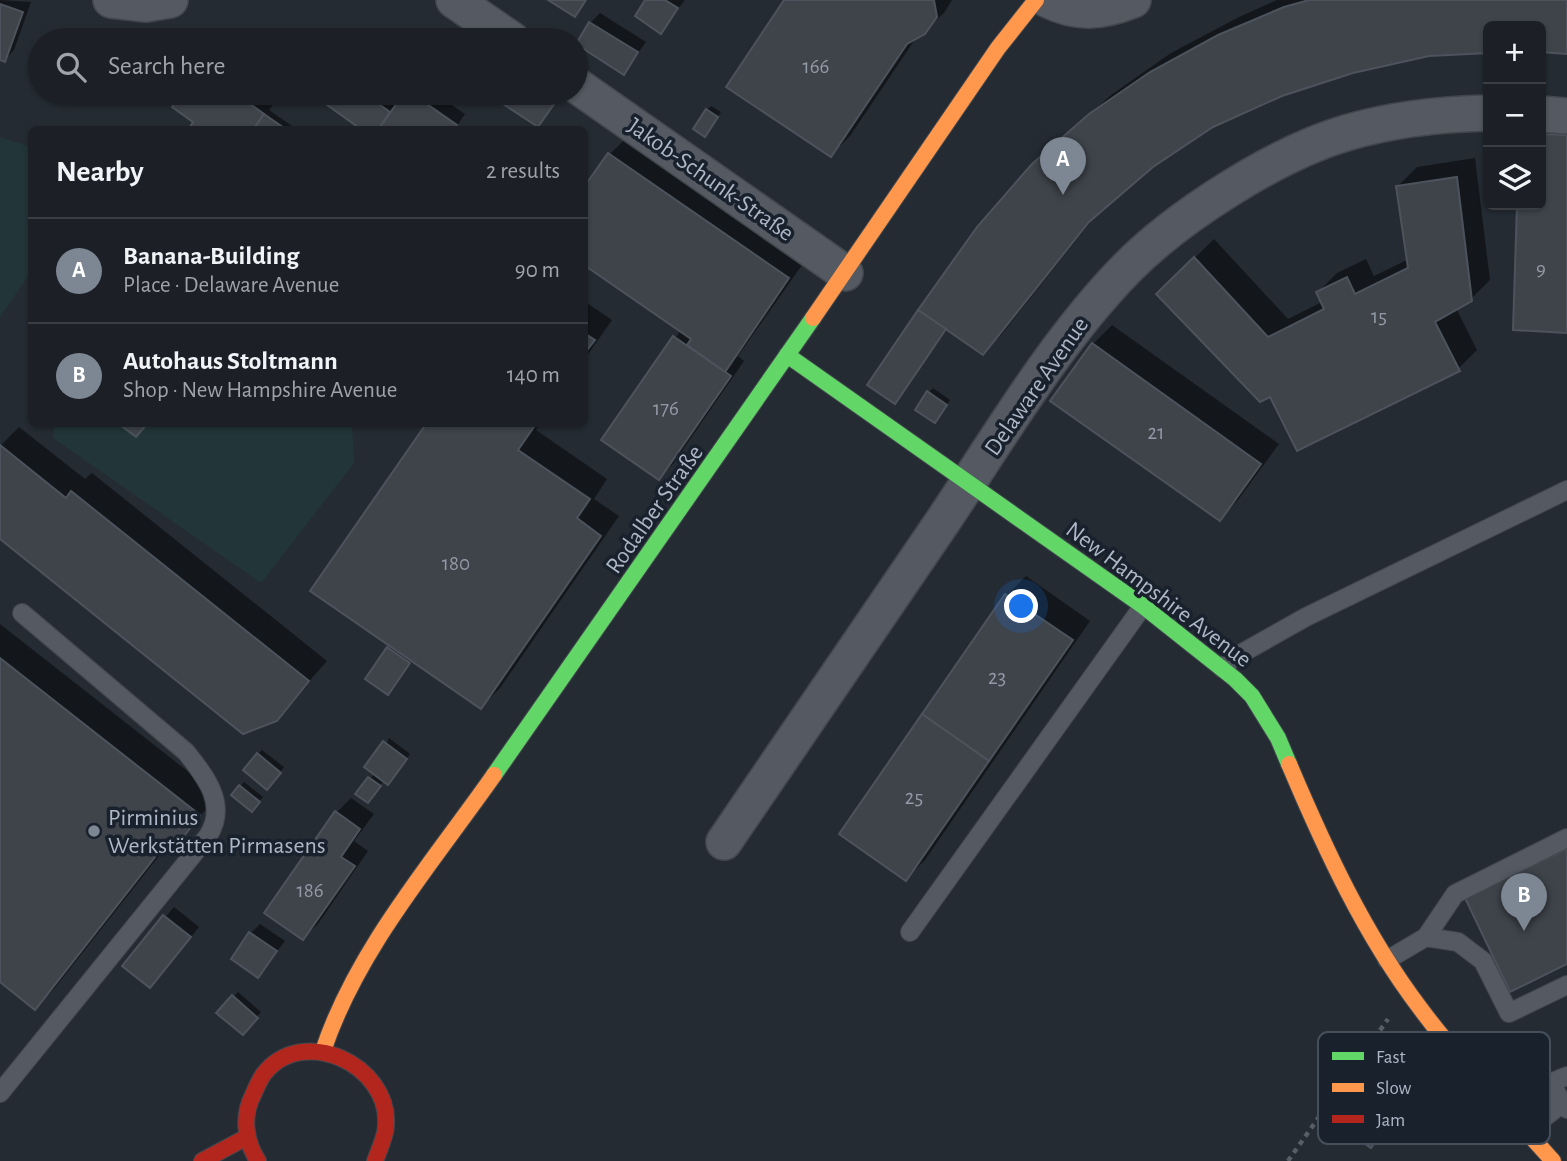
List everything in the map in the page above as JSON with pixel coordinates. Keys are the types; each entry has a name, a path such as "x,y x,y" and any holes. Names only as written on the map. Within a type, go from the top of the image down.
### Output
{"main road":[{"name":"Rodalber Straße","path":"323,1051 335,1012 368,954 845,273 998,48 1036,0"},
{"name":"New Hampshire Avenue","path":"787,355 1143,606 1222,668 1266,714 1328,856 1387,960 1441,1032"},
{"path":"258,1161 247,1137 246,1115 251,1094 263,1075 280,1060 301,1052 323,1051 344,1056 363,1068 377,1084 386,1104 388,1125 383,1147 375,1161"},
{"path":"202,1161 247,1137"},
{"name":"New Hampshire Avenue","path":"1538,1144 1553,1161"}],"street":[{"path":"111,0 146,4 170,0"},
{"path":"454,0 495,28"},
{"path":"1048,0 1064,8 1088,12 1133,0"},
{"name":"Jakob-Schunk-Straße","path":"588,93 845,273"},
{"name":"Delaware Avenue","path":"724,842 1051,362 1092,308 1136,260 1215,197 1280,162 1343,134 1390,122 1445,114 1483,113"},
{"path":"1546,114 1567,116"}],"lane":[{"path":"1222,668 1235,657 1306,617 1567,490"},
{"path":"910,932 1143,606"},
{"path":"0,1093 208,836 216,823 218,812 205,776 186,752 22,613"},
{"path":"1387,960 1426,937 1455,894 1567,838"},
{"path":"1426,937 1458,942 1483,961 1509,1013 1567,985"},
{"path":"1550,1116 1565,1106 1550,1083 1567,1076"}],"path":[{"path":"1379,1032 1408,991"},
{"path":"1288,1161 1318,1118"}],"green space":[{"path":"0,137 28,146 28,276 0,317"},
{"path":"55,427 352,427 354,463 261,583 53,438"}],"building":[{"path":"548,0 586,0 575,17"},
{"path":"645,0 665,0 678,8 661,34 635,16"},
{"path":"784,0 934,0 937,17 925,34 907,44 831,157 726,87"},
{"path":"1309,0 1567,0 1567,54 1546,52 1546,21 1483,21 1483,53 1429,56 1353,73 1282,96 1213,127 1153,167 1089,222 983,355 918,310 977,227 1032,164 1089,114 1150,72 1218,35 1284,7"},
{"path":"0,4 23,12 5,62 0,60"},
{"path":"589,22 638,52 624,75 588,52 588,28 585,28"},
{"path":"252,105 264,114 256,126 190,126 193,122 172,107"},
{"path":"327,105 380,105 390,112 381,126 356,126"},
{"path":"396,105 428,105 457,125 456,126 381,126"},
{"path":"505,105 553,105 536,126"},
{"path":"706,109 718,117 705,137 693,129"},
{"path":"264,114 281,126 256,126"},
{"path":"1546,134 1567,135 1567,333 1513,330 1517,210 1546,210"},
{"path":"608,153 789,278 725,372 687,345 691,339 588,268 588,181"},
{"path":"1457,177 1472,301 1435,322 1460,371 1297,451 1270,397 1260,402 1156,294 1194,257 1268,337 1324,309 1316,292 1347,277 1355,294 1408,268 1396,186"},
{"path":"918,310 946,329 895,404 867,385"},
{"path":"588,336 595,340 588,349"},
{"path":"673,336 731,376 659,480 601,440"},
{"path":"1092,343 1261,464 1220,521 1050,401"},
{"path":"927,391 947,405 935,423 915,410"},
{"path":"123,427 144,427 136,437"},
{"path":"424,427 534,427 518,450 590,499 577,518 601,536 481,709 310,591"},
{"path":"0,445 66,498 71,491 309,681 277,721 243,734 0,539"},
{"path":"1005,594 1073,640 989,761 922,714"},
{"path":"387,647 410,663 388,695 365,679"},
{"name":"Pirminius Werkstätten Pirmasens","path":"0,658 200,815 171,853 163,847 35,1010 0,982"},
{"path":"922,714 989,761 906,881 839,834"},
{"path":"383,741 407,759 388,785 364,767"},
{"path":"257,753 281,773 267,790 243,770"},
{"path":"368,777 381,786 368,803 355,794"},
{"path":"239,785 260,802 252,812 231,795"},
{"path":"335,811 360,829 341,857 355,866 303,940 264,913"},
{"path":"1567,849 1567,964 1510,992 1465,898"},
{"path":"163,915 191,937 150,988 122,966"},
{"path":"249,932 277,951 258,978 231,959"},
{"path":"232,995 258,1018 243,1035 216,1013"}],"traffic: fast":[{"path":"494,775 813,318"},
{"path":"787,355 1143,606 1235,679 1252,696 1278,738 1289,764"}],"traffic: slow":[{"path":"813,318 998,48 1036,0"},
{"path":"1289,764 1363,921 1400,980 1439,1032"},
{"path":"323,1051 355,977 376,942 398,907 494,775"},
{"path":"1538,1144 1553,1161"}],"traffic: jam":[{"path":"258,1161 246,1128 250,1103 263,1075 280,1060 299,1052 320,1052 341,1058 359,1069 374,1085 383,1103 386,1125 375,1161"},
{"path":"202,1161 247,1137"}],"place":[{"name":"Banana-Building","path":"1063,195"},
{"name":"Pirminius Werkstätten Pirmasens","path":"94,831"},
{"name":"Autohaus Stoltmann","path":"1524,931"}]}
